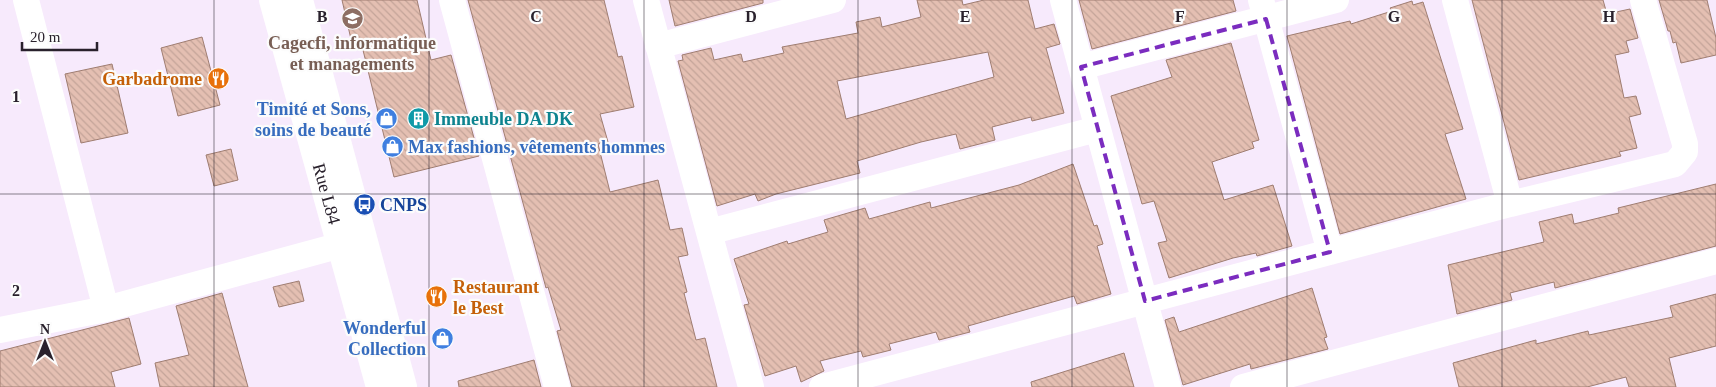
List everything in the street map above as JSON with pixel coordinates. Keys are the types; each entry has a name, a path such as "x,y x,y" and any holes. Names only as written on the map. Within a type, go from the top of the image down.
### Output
{"street":[{"path":"26,0 106,309"},
{"name":"Rue L84","path":"273,0 352,242 403,387"},
{"name":"Rue L84","path":"299,0 352,242 380,387"},
{"path":"452,0 557,387"},
{"path":"646,0 752,387"},
{"path":"658,46 833,0"},
{"path":"1062,0 1168,387"},
{"path":"1081,68 1263,9 1336,0"},
{"path":"1455,0 1510,204"},
{"path":"822,387 1510,204 1675,164 1685,152 1685,144 1643,0"},
{"path":"1263,9 1330,252"},
{"path":"709,232 1097,129"},
{"path":"0,330 106,309 352,242"},
{"path":"1243,387 1716,261"}],"highlighted area":[{"path":"1266,19 1330,252 1145,301 1081,67"}],"building":[{"path":"342,0 417,0 431,60 451,55 479,156 394,177 362,46 353,48"},
{"path":"468,0 604,0 618,57 622,56 634,107 600,114 608,142 598,144 610,192 658,180 670,230 682,228 688,255 678,257 687,292 684,293 696,340 705,338 717,387 572,387 557,331 561,330 548,287 546,288"},
{"path":"669,0 763,0 763,3 675,26"},
{"path":"917,0 962,0 963,5 984,0 1028,0 1035,29 1054,24 1060,44 1046,48 1064,113 1032,121 1031,117 992,127 995,140 960,149 956,134 921,142 857,161 860,173 776,194 758,201 755,194 717,206 678,61 683,60 682,55 711,48 714,60 741,54 743,62 784,53 782,47 858,33 856,22 880,17 882,27 921,17","holes":["988,52 994,77 846,119 837,81"]},
{"path":"1079,0 1233,0 1236,11 1092,49"},
{"path":"1472,0 1603,0 1607,14 1630,9 1638,38 1626,41 1629,52 1615,55 1624,98 1636,96 1641,114 1629,117 1637,148 1619,152 1621,156 1519,180"},
{"path":"1659,0 1707,0 1716,38 1716,55 1681,63 1676,42 1673,43 1670,31 1668,31"},
{"path":"1412,1 1413,5 1423,2 1463,129 1445,134 1466,199 1340,234 1287,36 1350,21 1351,24 1392,11 1390,8"},
{"path":"202,37 220,105 178,116 161,48"},
{"path":"1231,43 1259,140 1252,142 1254,148 1212,162 1224,200 1273,185 1292,246 1257,256 1256,253 1233,258 1169,278 1158,243 1167,241 1154,201 1142,204 1111,96 1172,77 1166,60"},
{"path":"112,64 128,133 81,143 65,74"},
{"path":"231,149 238,180 214,186 206,155"},
{"path":"1073,164 1094,226 1097,225 1103,244 1097,246 1111,294 1077,304 1074,296 968,326 970,332 939,340 936,332 889,344 891,350 863,357 861,351 820,361 824,371 801,382 796,366 765,376 744,305 749,304 734,259 787,241 788,244 828,232 824,220 865,208 869,219 930,202 931,208 1019,185"},
{"path":"1716,184 1716,246 1555,288 1554,282 1510,293 1512,300 1457,314 1448,265 1544,242 1539,222 1572,214 1574,224 1619,213 1618,208"},
{"path":"299,281 304,301 279,307 273,287"},
{"path":"1312,288 1327,337 1324,338 1328,349 1251,369 1250,364 1183,385 1165,320 1174,317 1179,332"},
{"path":"222,293 248,387 160,387 155,363 189,355 176,306"},
{"path":"1716,294 1716,346 1669,358 1676,387 1629,387 1626,377 1587,387 1459,387 1453,363 1536,340 1536,344 1588,331 1589,335 1673,317 1670,306"},
{"path":"129,318 141,364 111,372 115,387 0,387 0,351"},
{"path":"1124,353 1134,387 1032,387 1031,382"},
{"path":"534,360 541,387 459,387 458,381"}],"place":[{"name":"Cagecfi, informatique et managements","path":"352,18"},
{"name":"Garbadrome","path":"218,79"},
{"name":"Timité et Sons, soins de beauté","path":"387,119"},
{"name":"Immeuble DA DK","path":"418,119"},
{"name":"Max fashions, vêtements hommes","path":"392,147"},
{"name":"CNPS","path":"364,205"},
{"name":"Restaurant le Best","path":"437,297"},
{"name":"Wonderful Collection","path":"442,338"}]}
